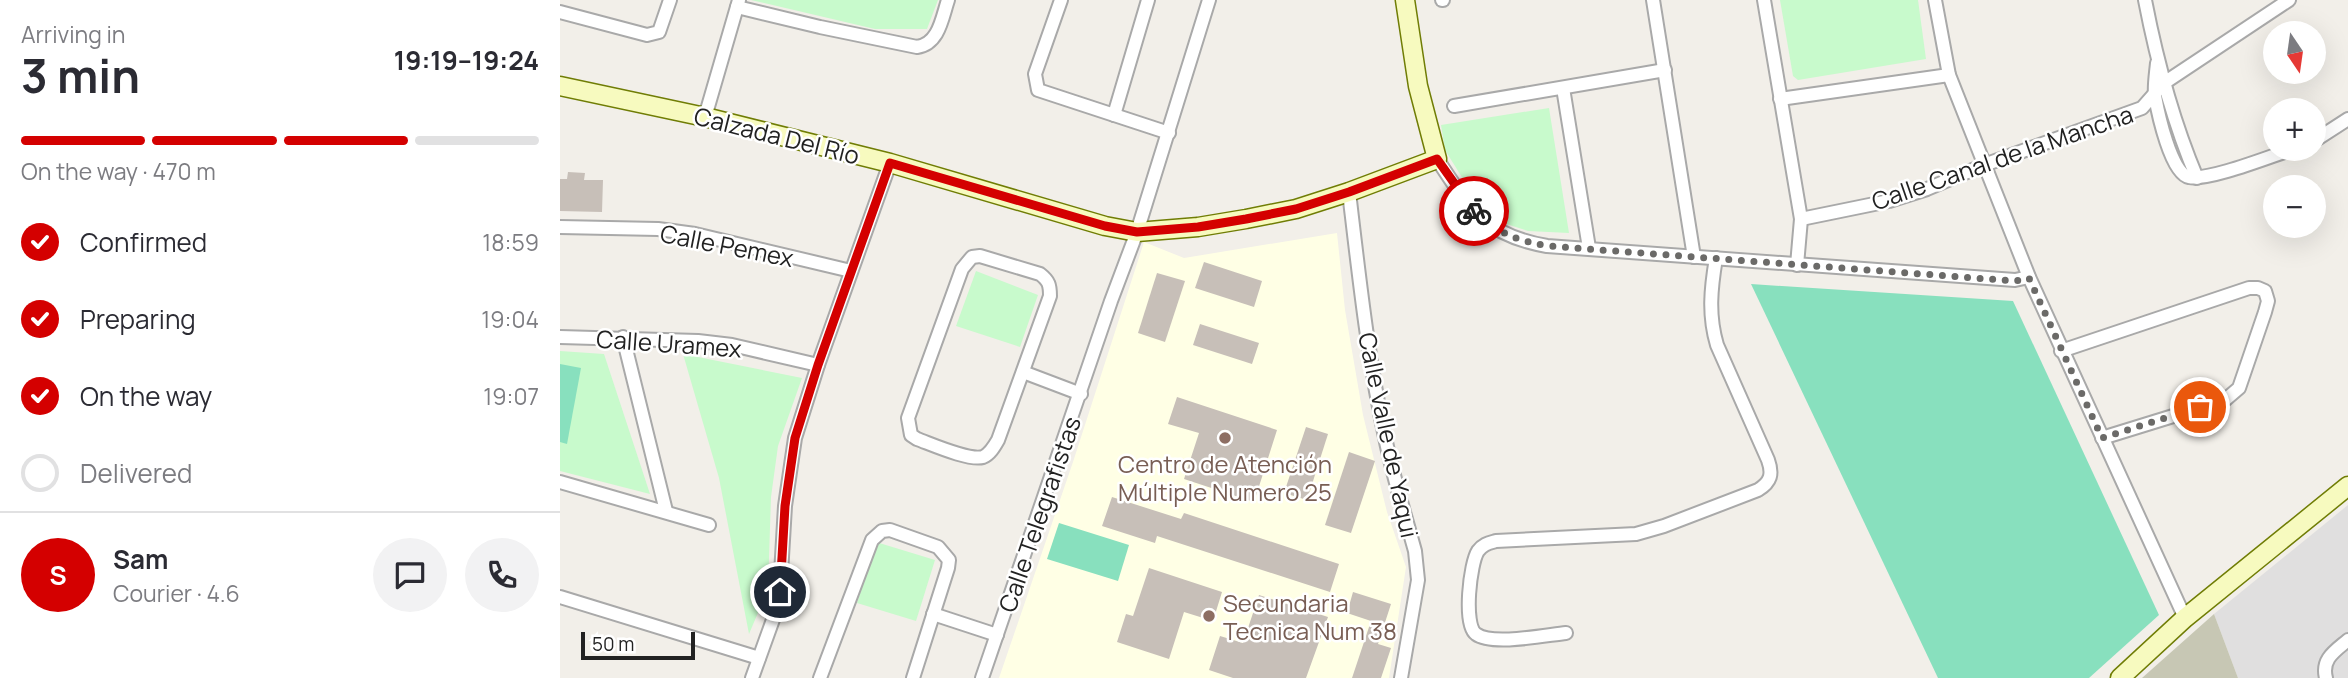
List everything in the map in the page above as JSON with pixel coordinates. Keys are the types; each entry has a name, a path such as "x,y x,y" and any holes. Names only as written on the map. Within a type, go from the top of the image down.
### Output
{"street":[{"path":"560,12 647,35 659,32 670,0"},
{"path":"705,117 738,3 820,27 917,47 925,46 935,37 948,0"},
{"path":"1061,0 1035,74 1035,85 1042,93 1169,133"},
{"path":"1114,115 1148,0"},
{"name":"Calle Telegrafistas","path":"982,678 1137,232 1209,0"},
{"path":"1405,0 1418,86 1437,159 1473,210 1501,233 1535,244 2015,281 2029,278"},
{"path":"1653,0 1694,257"},
{"path":"1764,0 1801,219 1797,265"},
{"path":"1935,0 1949,75 2029,278 2185,618"},
{"name":"Calle Canal de la Mancha","path":"2145,0 2157,63 2159,88 2166,139 2179,172 2187,177 2197,178 2159,88"},
{"path":"2159,88 2289,0"},
{"path":"1454,106 1665,70"},
{"path":"1780,100 1949,75"},
{"name":"Calzada Del Río","path":"560,86 705,117 890,163 1094,223 1137,232 1198,227 1296,209 1437,159"},
{"path":"1563,88 1589,248"},
{"name":"Calle Canal de la Mancha","path":"1801,219 1889,201 1927,189 1984,165 2142,108 2159,88"},
{"path":"2326,133 2348,118"},
{"path":"2197,178 2263,158"},
{"path":"751,678 775,614 780,592 789,473 795,438 890,163"},
{"name":"Calle Valle de Yaqui","path":"1349,192 1361,300 1376,390 1386,443 1416,558 1418,580 1401,678"},
{"name":"Calle Pemex","path":"560,227 658,229 695,234 851,271"},
{"path":"980,256 1040,274 1047,279 1050,296 1023,372 998,440 984,456 974,458 911,435 908,418 962,269 972,257 980,256"},
{"path":"1566,633 1498,639 1477,635 1472,631 1469,597 1472,567 1480,548 1496,541 1636,534 1758,490 1767,485 1771,477 1772,469 1712,328 1710,301 1716,258"},
{"path":"2061,351 2249,288 2258,288 2265,292 2268,300 2265,313 2239,388 2225,400 2102,438"},
{"name":"Calle Uramex","path":"560,337 673,339 732,345 818,365"},
{"path":"623,337 666,512"},
{"name":"Calle Telegrafistas","path":"1023,372 1081,394"},
{"path":"560,482 709,525"},
{"path":"2120,678 2185,618 2348,486"},
{"path":"820,678 872,540 882,531 890,530 938,547 948,560 948,568 913,678"},
{"path":"560,597 759,658"},
{"name":"Calle Telegrafistas","path":"933,614 997,635"},
{"path":"2326,678 2324,670 2329,655 2348,640"}],"shaded area":[{"path":"1337,233 1345,310 1363,415 1387,512 1406,567 1389,678 999,678 1144,242 1184,258"},
{"path":"2348,505 2348,678 2238,678 2214,614"},
{"path":"2214,614 2238,678 2142,678"}],"green space":[{"path":"751,0 938,0 927,29 875,29"},
{"path":"1780,0 1918,0 1926,59 1798,80 1793,76"},
{"path":"1549,108 1569,233 1528,231 1497,221 1476,200 1445,150 1441,125"},
{"path":"976,271 1038,295 1020,347 956,326"},
{"path":"1751,284 2013,301 2159,615 2089,678 1938,678"},
{"path":"560,351 604,354 650,494 560,471"},
{"path":"683,354 802,378 778,446 771,497 768,589 749,634 719,478"},
{"path":"560,364 581,368 567,444 560,442"},
{"path":"1059,523 1129,545 1118,581 1047,559"},
{"path":"876,542 935,560 916,621 857,603"}],"building":[{"path":"568,172 585,173 584,180 603,180 602,212 560,211 560,179 567,179"},
{"path":"1204,262 1262,281 1254,307 1195,288"},
{"path":"1157,273 1185,281 1165,342 1138,333"},
{"path":"1200,324 1259,343 1252,364 1193,345"},
{"path":"1177,397 1277,430 1254,502 1184,479 1199,433 1168,424"},
{"path":"1306,427 1328,434 1307,500 1284,493"},
{"path":"1349,452 1375,461 1351,533 1325,525"},
{"path":"1112,497 1181,519 1184,513 1339,564 1330,592 1157,536 1155,543 1102,526"},
{"path":"1149,568 1222,592 1213,621 1184,612 1169,659 1117,642 1126,614 1133,616"},
{"path":"1353,592 1391,604 1378,644 1391,648 1381,678 1352,678 1371,621 1347,613"},
{"path":"1259,595 1328,617 1306,678 1233,678 1209,670 1220,636 1243,643"}],"way so far":[{"path":"1474,211 1501,233 1523,242 1548,246 2015,281 2029,278 2102,438 2200,407"}],"place":[{"name":"Centro de Atención Múltiple Numero 25","path":"1225,438"},
{"name":"Secundaria Tecnica Num 38","path":"1209,616"}],"route":[{"path":"780,592 785,506 795,438 890,163 1105,226 1137,232 1198,227 1296,209 1437,159 1474,211"}]}
